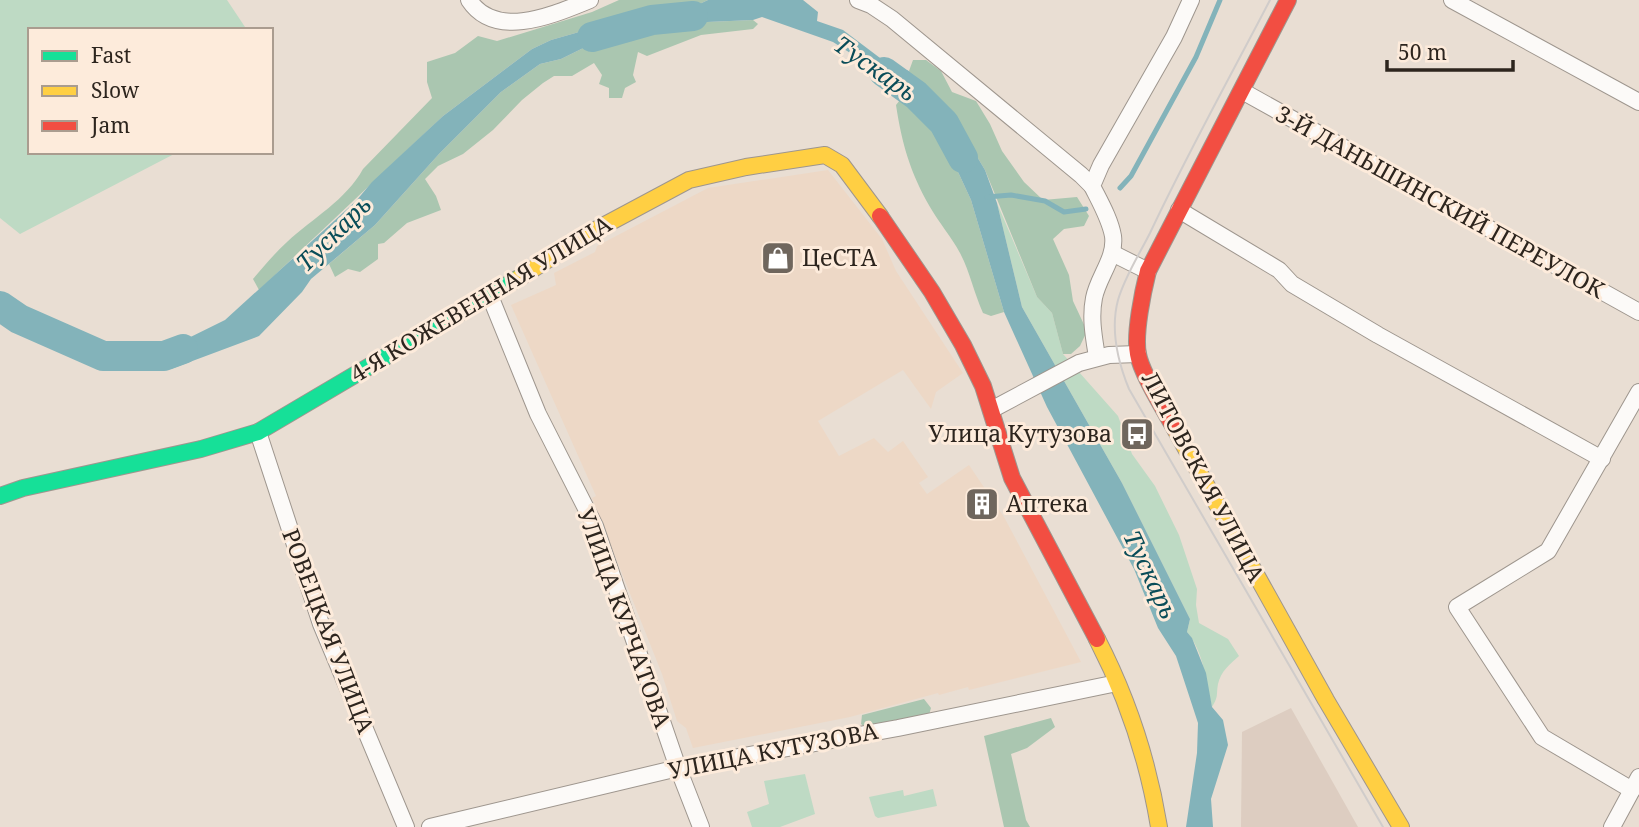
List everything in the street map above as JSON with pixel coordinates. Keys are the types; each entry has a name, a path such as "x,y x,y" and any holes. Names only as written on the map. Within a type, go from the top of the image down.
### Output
{"street":[{"path":"470,0 477,12 496,20 523,21 548,17 590,0"},
{"path":"858,0 892,19 1092,186 1106,214 1113,238 1112,253 1094,297 1092,320 1097,357"},
{"path":"1092,186 1101,165 1174,37 1191,0"},
{"name":"ЛИТОВСКАЯ УЛИЦА","path":"1288,0 1148,271 1141,299 1138,354 1156,395 1312,676 1401,827"},
{"path":"1452,0 1639,102"},
{"name":"3-Й ДАНЬШИНСКИЙ ПЕРЕУЛОК","path":"1241,92 1639,312"},
{"name":"4-Я КОЖЕВЕННАЯ УЛИЦА","path":"0,496 23,488 201,449 258,432 490,296 587,234 689,180 746,167 825,155 842,165 917,269 950,320 979,376 999,449 1086,617 1143,743 1155,791 1159,827"},
{"path":"1179,210 1279,270 1292,284 1378,335 1602,459"},
{"path":"1112,253 1148,271"},
{"name":"УЛИЦА КУРЧАТОВА","path":"490,296 538,414 595,526 701,827"},
{"path":"990,410 1079,362 1097,357 1138,354"},
{"path":"1612,827 1636,784 1542,737 1457,607 1548,551 1639,392"},
{"name":"РОВЕЦКАЯ УЛИЦА","path":"258,432 321,624 406,827"},
{"name":"УЛИЦА КУТУЗОВА","path":"430,827 678,768 898,728 1117,683"}],"shaded area":[{"path":"828,170 882,239 896,271 963,373 936,392 931,409 903,370 818,421 839,456 874,438 888,452 903,441 928,477 919,483 927,494 969,465 1004,517 1081,662 969,690 968,687 939,695 938,693 850,717 693,748 686,728 677,721 662,674 592,498 596,496 511,305 556,285 554,273 595,252 597,246 708,188"},
{"path":"1291,708 1358,827 1241,827 1242,732"}],"green space":[{"path":"0,0 227,0 246,28 28,28 28,154 174,154 20,234 0,218"},
{"path":"619,0 708,0 693,7 640,8 600,26 551,40 532,49 443,116 259,290 253,279 270,260 348,190 363,169 432,98 427,82 427,62 455,53 478,36 497,41 592,12"},
{"path":"659,19 684,23 753,20 758,24 753,29 701,35 647,56 638,52 633,75 636,82 625,88 622,98 609,98 609,88 599,84 602,75 594,63 572,76 554,76 522,100 493,130 463,154 438,166 425,179 441,210 407,223 384,243 378,244 378,259 360,272 348,269 335,277 329,264 375,225 439,154 501,92 540,64 561,59 628,26"},
{"path":"913,60 926,60 941,71 952,92 976,101 1002,151 1024,182 1043,200 1077,197 1089,216 1084,226 1064,229 1053,239 1069,275 1073,301 1087,331 1080,346 1071,354 1063,354 1052,313 1037,297 985,170 948,108 915,81 909,71"},
{"path":"908,90 944,123 947,148 971,200 1004,312 991,316 983,313 960,253 917,182 904,145 896,105"},
{"path":"997,203 1037,297 1052,313 1063,354 1118,416 1132,454 1155,486 1179,535 1197,589 1199,623 1228,639 1239,656 1221,675 1212,707 1201,658 1187,632 1190,619 1122,483 1022,307"},
{"path":"924,699 931,708 929,715 867,729 861,724 862,715"},
{"path":"1051,718 1055,727 1027,748 1011,754 1026,820 1030,827 1004,827 984,736"},
{"path":"805,774 815,814 780,827 752,827 747,812 769,804 764,781"},
{"path":"933,789 937,806 878,818 869,797 903,790 904,796"}],"water":[{"path":"708,0 803,0 818,12 817,21 843,30 888,64 909,71 915,81 948,108 985,170 997,203 1022,307 1122,483 1190,619 1187,632 1206,673 1212,707 1223,720 1228,745 1211,799 1213,827 1186,827 1197,753 1198,723 1176,656 1158,628 1134,569 1047,407 1004,312 971,200 947,148 944,123 916,95 833,42 762,17 753,20 684,23 652,20 628,26 561,59 540,64 501,92 439,154 375,225 311,279 302,292 259,336 171,369 118,370 83,354 77,345 66,340 50,345 27,333 37,319 116,356 152,356 225,320 356,201 372,182 443,116 532,49 551,40 600,26 640,8 693,7"}],"waterway":[{"path":"1120,188 1131,176 1196,57 1220,0"},
{"name":"Тускарь","path":"592,37 652,20 693,16"},
{"name":"Тускарь","path":"884,72 916,95 944,123 963,158"},
{"path":"987,197 1011,195 1045,201 1064,212 1086,209"},
{"name":"Тускарь","path":"0,306 19,319 103,356 164,356 183,349"}],"tram line":[{"path":"1270,0 1124,282 1116,311 1116,346 1129,389 1383,827"}],"traffic: fast":[{"path":"0,496 23,488 201,449 258,432 519,278"}],"traffic: slow":[{"path":"519,278 588,234 689,180 746,167 825,155 842,165 880,216"},
{"path":"1175,429 1326,700 1401,827"},
{"path":"1097,639 1136,730 1159,827"}],"traffic: jam":[{"path":"1175,429 1148,381 1138,354 1138,324 1148,271 1288,0"},
{"path":"880,216 932,292 963,345 983,386 1012,478 1097,639"}],"place":[{"name":"ЦеСТА","path":"778,258"},
{"name":"Улица Кутузова","path":"1137,434"},
{"name":"Аптека","path":"982,504"}]}
